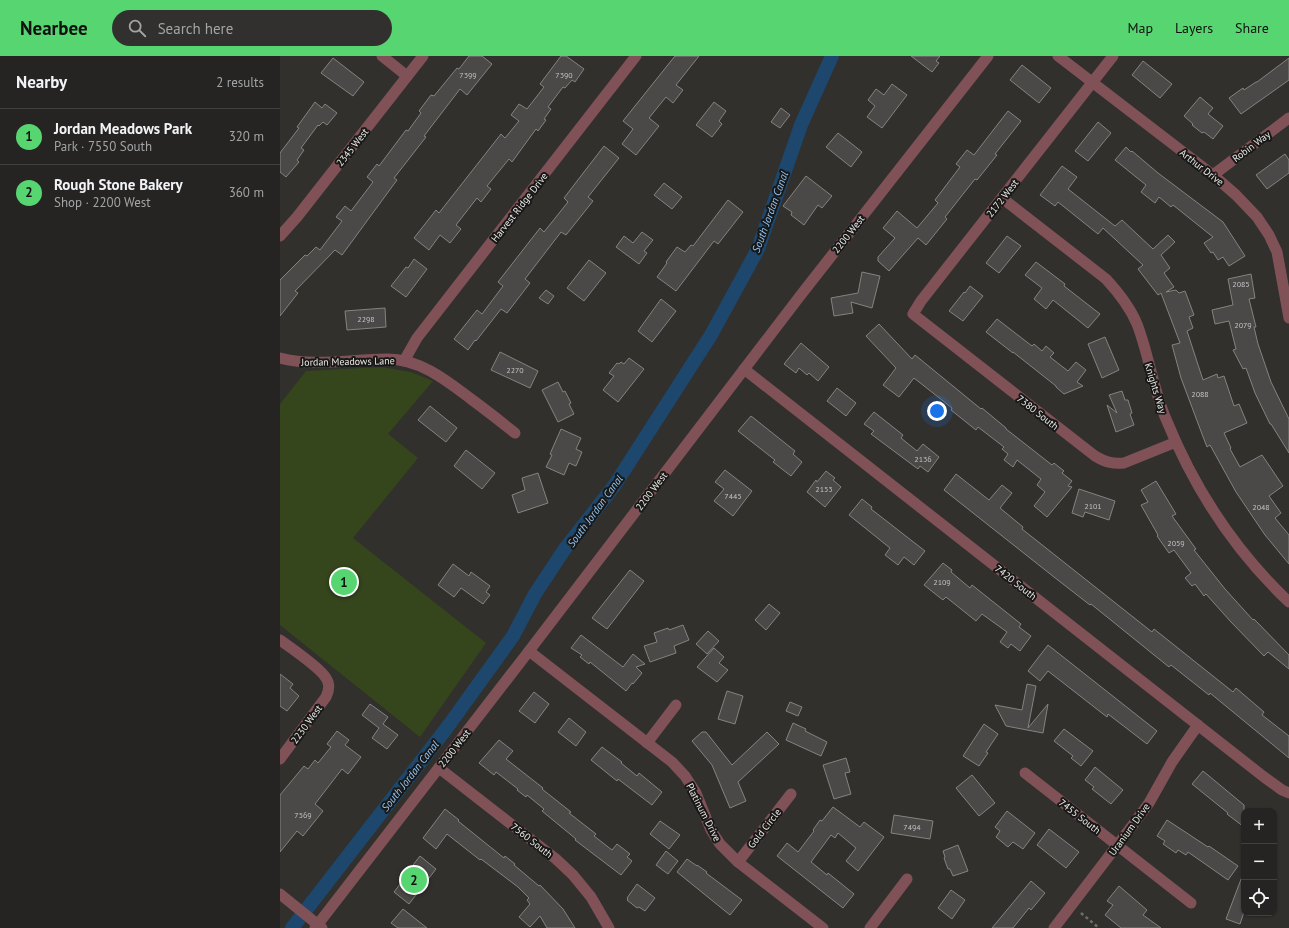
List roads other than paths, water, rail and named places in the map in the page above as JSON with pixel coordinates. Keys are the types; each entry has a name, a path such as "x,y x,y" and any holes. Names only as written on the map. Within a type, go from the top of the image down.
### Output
{"street":[{"path":"382,56 407,76"},
{"name":"2345 West","path":"280,236 297,217 423,56"},
{"name":"Harvest Ridge Drive","path":"404,361 417,338 636,56"},
{"name":"2200 West","path":"318,927 744,369 988,56"},
{"name":"Arthur Drive","path":"1058,56 1213,175 1236,195 1257,217 1269,235 1277,252 1289,318"},
{"name":"2172 West","path":"913,314 921,301 1113,56"},
{"name":"Robin Way","path":"1213,175 1289,118"},
{"name":"Knights Way","path":"1002,198 1106,279 1118,292 1137,323 1166,419 1176,442 1202,492 1229,534 1268,581 1289,602"},
{"name":"7380 South","path":"913,314 1095,456 1106,462 1116,464 1124,463 1176,442"},
{"name":"Jordan Meadows Lane","path":"280,358 305,363 388,359 404,361 431,370 515,433"},
{"name":"7420 South","path":"744,369 1264,777 1282,790 1289,793"},
{"name":"2230 West","path":"280,640 318,670 326,678 329,686 326,697 280,759"},
{"name":"Platinum Drive","path":"529,651 672,762 685,776 696,793 711,830 720,844 738,862 823,928"},
{"path":"647,743 676,705"},
{"name":"Uranium Drive","path":"1054,928 1149,802 1172,762 1198,725"},
{"name":"7560 South","path":"438,768 556,859 574,876 591,897 609,928"},
{"name":"7455 South","path":"1025,773 1191,903"},
{"name":"Gold Circle","path":"738,862 791,794"},
{"path":"870,928 907,879"},
{"path":"280,894 318,927"}],"waterway":[{"name":"South Jordan Canal","path":"292,928 446,729 513,636 535,594 564,550 614,486 711,335 758,249 801,125 832,56"}],"place":[{"name":"Jordan Meadows Park","path":"344,582"},
{"name":"Rough Stone Bakery","path":"414,880"}]}
